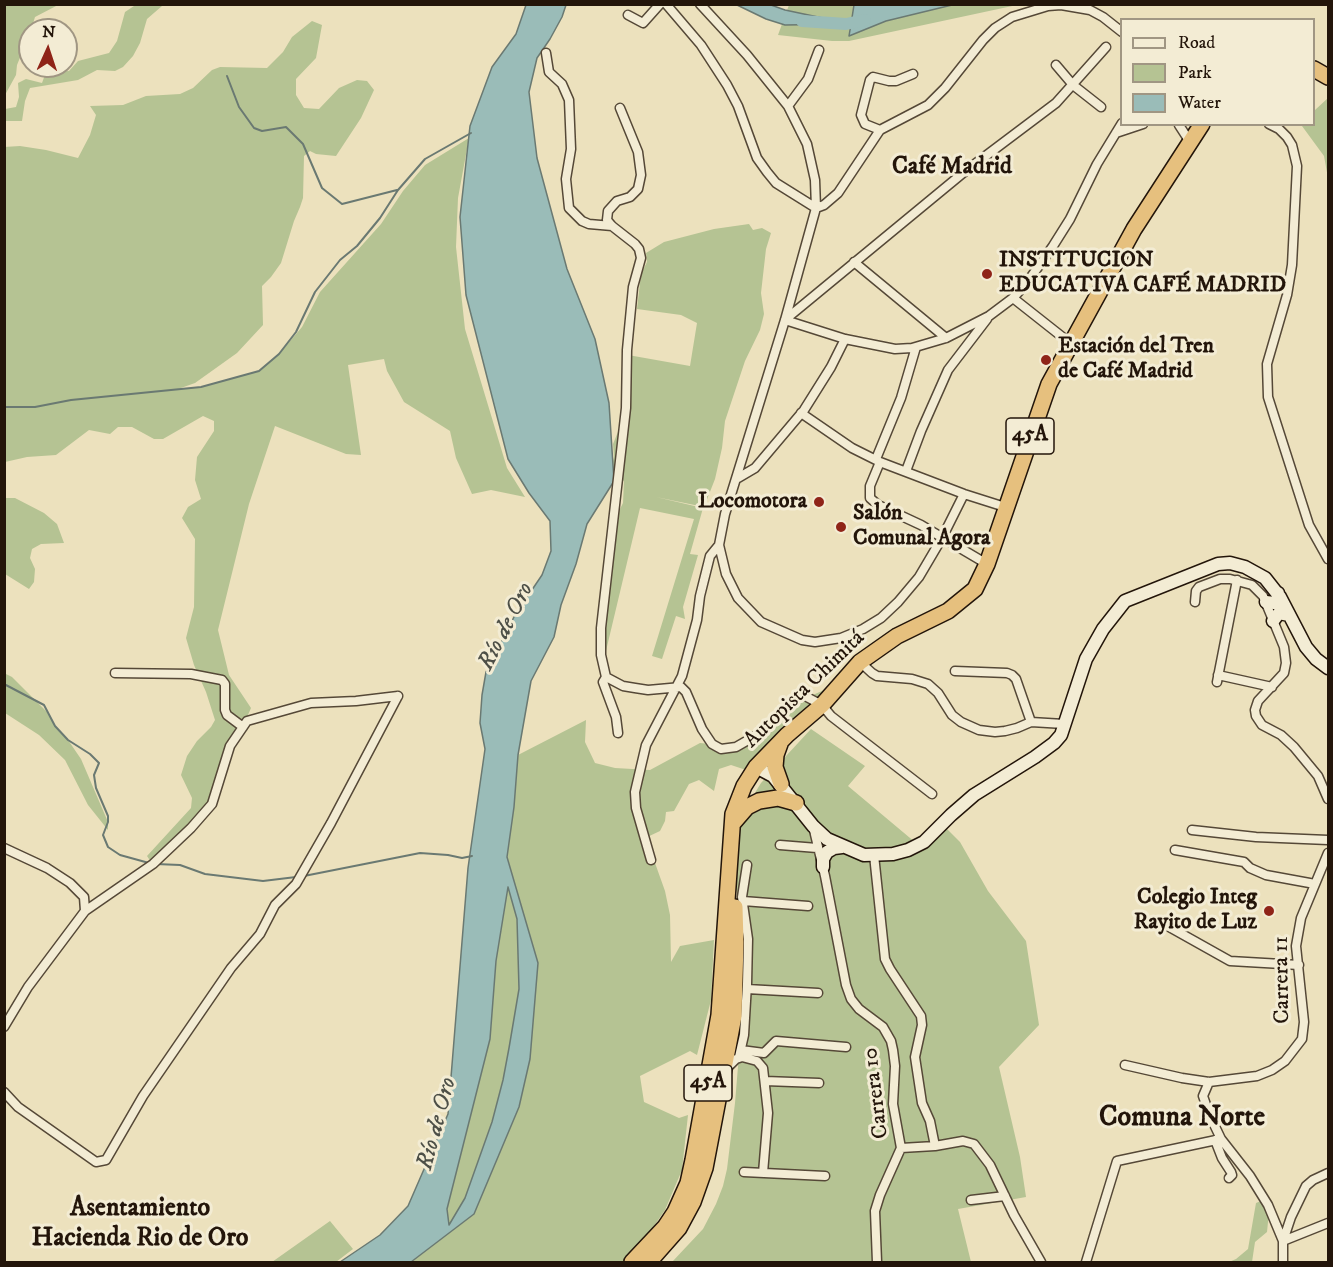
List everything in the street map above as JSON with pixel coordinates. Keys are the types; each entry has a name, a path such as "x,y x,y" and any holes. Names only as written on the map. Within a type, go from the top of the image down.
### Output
{"highway":[{"path":"1315,70 1329,77"},
{"name":"Autopista Chimitá","path":"632,1263 665,1227 675,1212 688,1183 714,1049 722,985 732,827 738,799 756,767 787,735 822,705 860,662 897,636 967,604 987,564 1049,384 1134,229 1201,126"},
{"path":"781,784 776,773 775,760 780,744 787,735"},
{"path":"732,827 742,811 759,801 777,798 796,803"},
{"name":"Autopista Chimitá","path":"648,1263 679,1228 699,1188 705,1168 734,1016 735,916 730,884"}],"street":[{"path":"628,15 643,22 660,4"},
{"path":"666,4 701,45 727,85 738,106 757,158 767,172 776,183 816,208"},
{"path":"700,4 754,63 788,106 807,144 815,180 816,208 786,320 725,514 719,545 726,574 738,598 761,622 802,640 815,642 841,638 863,629 881,618 919,577 964,494"},
{"path":"816,208 824,205 838,193 880,130 928,105 945,88 983,39 994,28 1012,17 1048,6 1061,5 1090,10 1120,30"},
{"path":"786,320 963,173 1055,104 1106,47"},
{"path":"788,106 808,79 819,50"},
{"path":"546,53 549,72 562,84 569,100 571,149 566,178 569,208 582,221 589,224 612,226"},
{"path":"1056,65 1074,85 1101,107"},
{"path":"880,130 865,124 861,115 870,80 873,77 896,81 913,74"},
{"path":"618,733 616,717 603,682 606,677 601,655 601,628 626,408 627,355 633,287 641,258 635,244 607,220 608,211 617,201 630,197 638,189 642,175 638,152 620,108"},
{"path":"786,320 845,339 896,349 916,347 946,338 989,316 1013,298 1026,284 1070,219 1120,126"},
{"path":"1115,133 1137,126"},
{"path":"1179,126 1190,142"},
{"path":"1273,126 1287,137 1297,166 1293,256 1287,295 1267,364 1268,397 1309,525 1329,560"},
{"path":"854,262 946,338"},
{"path":"1013,298 1070,343"},
{"path":"906,471 948,370 989,316"},
{"path":"738,478 755,468 801,413 831,367 845,339"},
{"path":"916,347 870,486 870,498 878,505 912,520 987,564"},
{"path":"801,413 852,448 878,461 1005,507"},
{"path":"651,860 636,808 635,792 646,745 682,676 697,620 700,596 710,556 719,545"},
{"path":"756,767 769,773 781,784 813,826 827,839 864,855 893,854 908,850 924,843 974,795 1035,758 1061,735 1086,659 1103,629 1125,601 1195,572 1224,563 1245,567 1259,573 1278,593 1306,647 1316,659 1329,668"},
{"path":"1195,602 1196,591 1199,587 1220,579 1237,580 1252,585 1266,602 1284,647 1286,660 1284,673 1257,704 1255,710 1257,719 1264,727 1290,742 1318,776 1329,799"},
{"path":"1237,580 1217,679 1272,687"},
{"path":"1266,602 1274,603 1278,599 1278,593"},
{"path":"1273,621 1279,614 1289,615"},
{"path":"860,662 878,676 912,679 928,684 938,693 952,714 961,722 979,730 995,732 1017,728 1031,722 1064,724"},
{"path":"955,670 1012,675 1016,679 1031,722"},
{"path":"115,672 191,674 222,680 225,684 227,715 243,726"},
{"path":"606,677 623,686 635,688 656,690 681,687 686,692 702,729 712,744 721,749 736,747 762,732 798,696 803,695 822,705 831,716 932,794"},
{"path":"4,1027 28,987 86,911 153,864 191,828 212,804 230,746 247,722 311,703 398,696 296,884 275,905 261,934 231,968 143,1096 106,1160 96,1162 18,1107 4,1092"},
{"path":"1318,776 1328,773"},
{"name":"Carrera 10","path":"813,826 846,985 851,999 859,1009 884,1027 891,1041 895,1066 892,1104 901,1148 875,1211 877,1263"},
{"path":"1192,830 1256,837 1329,840"},
{"path":"780,845 818,848"},
{"path":"823,867 823,860 827,852 842,847"},
{"path":"4,848 47,868 70,883 84,897 86,911"},
{"path":"1175,850 1244,862 1250,868 1266,875 1315,884"},
{"name":"Carrera 11","path":"1209,1082 1257,1076 1272,1070 1285,1061 1302,1039 1304,1022 1296,946 1301,918 1315,884 1326,871 1329,853"},
{"path":"874,855 885,959 921,1016 922,1025 915,1057 922,1103 930,1121 935,1146"},
{"path":"725,1070 740,1054 747,989 748,939 743,885 747,865"},
{"path":"743,901 808,906"},
{"path":"1164,924 1230,961 1299,965"},
{"path":"747,989 818,993"},
{"path":"740,1054 764,1053 776,1041 846,1047"},
{"path":"740,1054 760,1063 763,1068 768,1113 764,1173"},
{"path":"1125,1065 1209,1082 1203,1096 1222,1158 1232,1175 1229,1178"},
{"path":"765,1081 819,1083"},
{"path":"1218,1139 1264,1196 1280,1228 1283,1241 1283,1263"},
{"path":"1086,1263 1118,1161 1218,1139"},
{"path":"901,1148 935,1146 966,1140 974,1144 990,1165 1041,1263"},
{"path":"744,1172 825,1176"},
{"path":"1283,1241 1291,1217 1306,1186 1312,1180 1329,1173"},
{"path":"971,1200 1005,1196"},
{"path":"1283,1241 1329,1223"}],"green space":[{"path":"5,4 58,5 35,18 18,18 16,75 5,95"},
{"path":"137,4 162,5 147,19 140,43 133,56 123,67 115,71 97,70 78,80 30,88 22,121 5,121 5,109 16,107 19,97 18,83 26,79 42,83 44,78 78,78 78,61 109,53 117,41 125,12"},
{"path":"789,5 1017,5 849,41 832,41 778,35"},
{"path":"312,21 322,25 316,58 296,79 296,95 304,108 319,109 339,88 357,80 367,81 374,90 361,118 336,156 316,154 310,151 304,156 303,198 281,263 262,286 263,325 237,353 195,383 178,389 201,387 259,371 279,354 302,327 320,292 381,224 403,191 425,165 469,138 458,198 456,247 465,329 507,468 525,497 491,490 472,494 456,458 450,431 404,402 387,371 384,359 348,365 361,455 346,454 275,426 249,504 218,630 229,675 251,708 210,802 190,826 151,862 147,856 191,808 192,798 181,775 187,756 215,720 186,638 194,607 195,539 182,518 188,507 201,499 195,480 197,457 214,431 214,421 203,416 163,439 154,439 132,427 118,427 110,434 89,430 56,455 27,457 5,462 4,147 20,146 78,158 90,135 96,115 90,106 123,105 146,96 180,94 193,88 212,70 220,67 267,68 283,52 292,37"},
{"path":"1328,98 1328,178 1324,156 1302,126 1315,126 1315,110"},
{"path":"749,224 753,230 762,228 771,233 766,249 761,293 764,314 725,421 715,479 704,507 656,497 703,508 690,554 698,555 683,607 685,619 676,616 662,659 652,656 694,519 640,508 600,676 618,513 623,503 624,481 610,473 614,457 613,444 627,410 628,355 690,366 697,323 681,315 637,309 641,274 647,262 646,253 664,242 714,229"},
{"path":"4,498 15,498 44,513 57,524 64,543 41,544 32,549 30,558 35,569 34,582 29,589 5,574"},
{"path":"857,661 749,771 731,765 719,769 714,791 699,780 689,784 674,811 666,812 660,831 643,839 665,891 670,915 671,962 680,946 714,940 711,1000 697,1055 690,1051 640,1076 644,1102 679,1118 688,1115 682,1170 665,1210 643,1242 624,1262 411,1262 474,1214 519,1107 530,1059 538,963 507,857 518,755 586,720 585,742 595,763 615,768 650,770 700,743 710,744 721,752 730,752 739,748 794,703 822,691"},
{"path":"4,673 12,677 47,712 81,759 108,822 108,830 88,805 65,760 39,735 5,713"},
{"path":"811,729 865,766 848,786 916,843 939,821 960,842 988,891 1026,941 1039,1025 999,1067 1020,1157 1026,1197 958,1209 971,1262 672,1262 703,1229 716,1204 727,1169 741,1030 745,940 736,887 739,819 761,783"},
{"path":"508,886 517,919 519,989 509,1048 492,1122 465,1198 449,1226 447,1209 490,1039 496,961"},
{"path":"1261,1201 1269,1212 1267,1232 1255,1242 1252,1262 1229,1262 1248,1249 1256,1203"},
{"path":"330,1221 353,1249 336,1262 272,1262"}],"water":[{"path":"526,5 566,5 550,39 537,58 529,92 537,158 567,269 595,339 609,403 614,481 587,524 561,605 554,637 531,681 518,755 507,857 538,963 530,1059 519,1107 474,1214 411,1262 340,1262 380,1235 408,1206 448,1114 468,868 485,749 480,723 486,672 515,615 542,575 551,551 550,521 508,459 466,295 460,217 470,126 492,67 516,34","holes":["508,887 517,919 519,989 503,1080 492,1122 465,1198 449,1225 447,1209 490,1039 496,961"]},
{"path":"737,5 771,5 851,24 785,25"},
{"path":"854,5 952,5 886,21 849,36"}],"waterway":[{"path":"802,21 846,24 865,20"},
{"path":"227,76 239,107 254,128 262,131 286,127 303,144 322,188 342,204 397,190"},
{"path":"4,407 35,407 71,400 201,387 259,371 279,354 296,332 315,292 340,260 357,246 380,218 398,190 425,159 471,133"},
{"path":"4,684 44,705 55,726 68,740 90,754 99,763 94,775 96,788 108,816 103,835 108,847 120,855 149,863"},
{"path":"304,876 420,853 462,858 472,856"},
{"path":"156,864 180,865 205,874 263,881 296,877"}],"place":[{"name":"INSTITUCION EDUCATIVA CAFÉ MADRID","path":"987,274"},
{"name":"Estación del Tren de Café Madrid","path":"1046,360"},
{"name":"Locomotora","path":"819,502"},
{"name":"Salón Comunal Agora","path":"841,527"},
{"name":"Colegio Integ Rayito de Luz","path":"1269,911"}],"district":[{"name":"Café Madrid","path":"952,168"},
{"name":"Comuna Norte","path":"1182,1119"},
{"name":"Asentamiento Hacienda Rio de Oro","path":"140,1225"}],"water label":[{"name":"Río de Oro","path":"507,627"},
{"name":"Río de Oro","path":"438,1124"}]}
